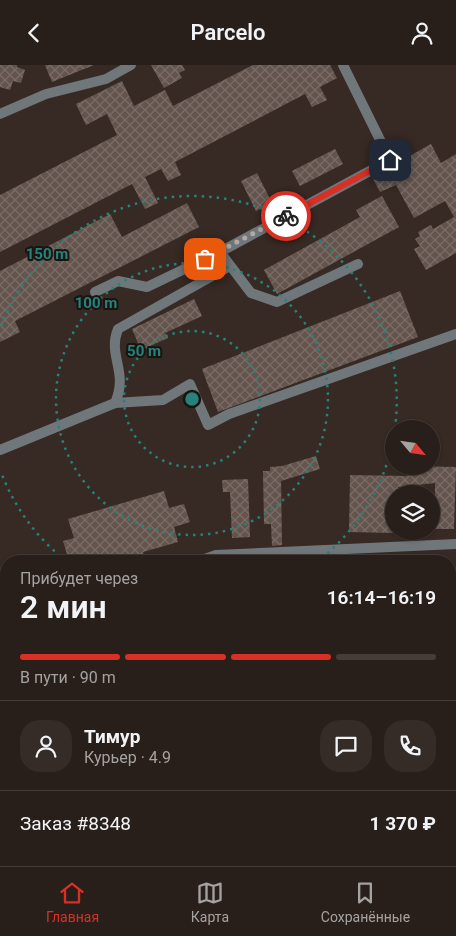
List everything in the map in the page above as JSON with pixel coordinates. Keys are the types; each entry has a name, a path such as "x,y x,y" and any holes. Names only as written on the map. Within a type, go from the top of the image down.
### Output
{"street":[{"path":"0,114 46,94 106,79 132,65"},
{"path":"94,292 118,281 147,287 220,252 390,160 343,65"},
{"path":"220,252 251,293 277,302 358,264"},
{"path":"115,403 120,391 122,378 113,341 118,329 230,266"},
{"path":"0,450 115,403 163,400 190,384 208,425 229,414 456,334"},
{"path":"216,555 455,544"}],"building":[{"path":"0,65 17,65 17,67 25,70 21,83 13,81 10,90 0,87"},
{"path":"45,65 94,65 52,82"},
{"path":"151,65 182,65 185,70 179,73 182,78 164,88"},
{"path":"253,65 330,65 337,78 320,87 327,100 312,107 305,94 175,162 181,175 168,181 161,169 145,177 158,203 145,209 132,184 0,252 0,195 117,135 107,114 86,125 76,104 122,81 134,106 165,90 173,106"},
{"path":"431,144 441,163 456,154 456,253 426,270 414,249 420,246 415,239 420,236 418,232 431,225 433,229 454,217 445,201 414,218 396,185 380,192 372,177"},
{"path":"335,149 343,164 300,186 292,171"},
{"path":"257,173 272,203 256,211 241,181"},
{"path":"382,196 399,227 277,294 264,270 360,217 356,210"},
{"path":"187,203 199,227 15,321 20,332 0,342 0,271 110,214 122,237"},
{"path":"400,291 418,337 218,412 202,369"},
{"path":"194,299 202,316 165,333 168,338 141,350 132,329"},
{"path":"316,456 320,469 281,481 282,545 272,546 271,524 264,524 263,471 270,471 270,467 282,466"},
{"path":"440,467 456,467 454,529 440,529 440,485 435,485 435,483 385,485 385,533 349,532 350,475 440,475"},
{"path":"248,479 250,537 232,538 230,492 223,492 222,480"},
{"path":"164,491 169,508 184,504 190,522 174,527 178,542 143,552 144,555 67,555 63,541 74,538 68,519"}],"way so far":[{"path":"205,259 286,216"}],"route":[{"path":"286,216 390,160"}]}
